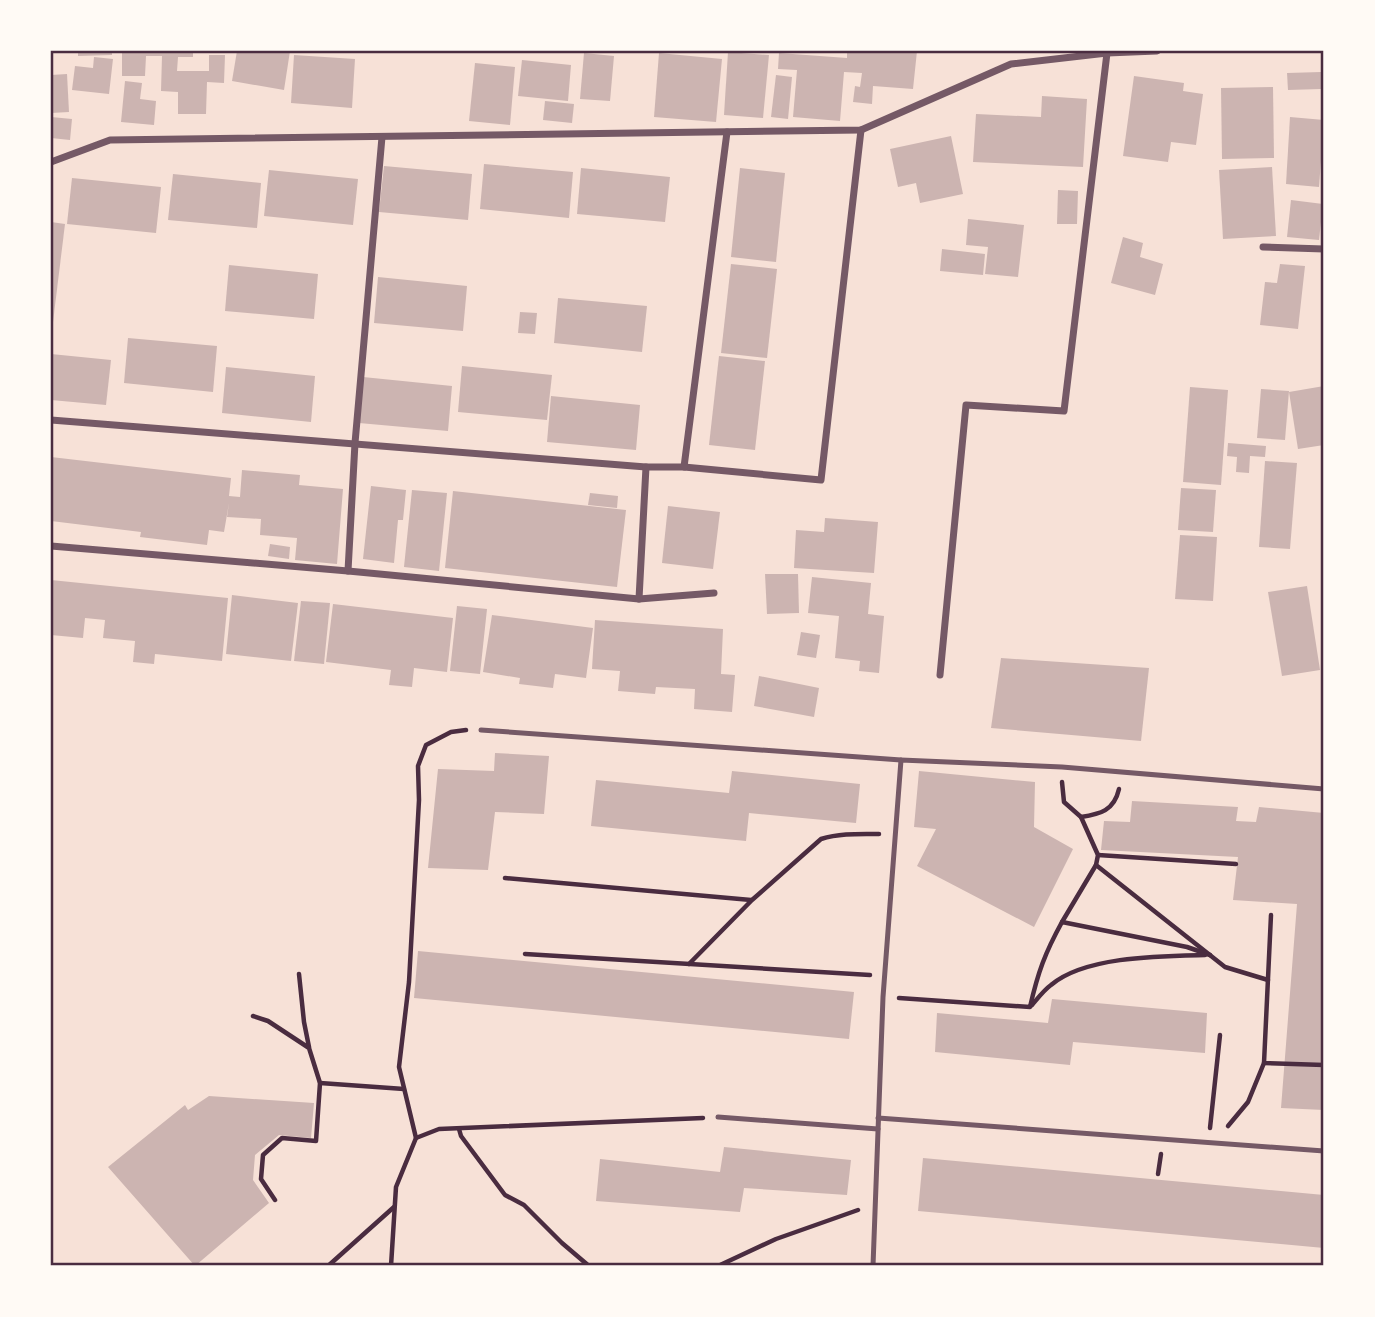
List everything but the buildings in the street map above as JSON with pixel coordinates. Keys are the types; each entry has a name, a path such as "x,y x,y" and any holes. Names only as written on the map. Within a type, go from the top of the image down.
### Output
{"street":[{"path":"51,162 110,140 862,130 1011,64 1107,53 1157,51"},
{"path":"940,675 966,405 1064,411 1107,53"},
{"path":"51,420 646,467 684,467 821,480 862,130"},
{"path":"684,467 727,132"},
{"path":"348,571 355,443 382,137"},
{"path":"1263,247 1324,249"},
{"path":"639,599 646,467"},
{"path":"51,546 639,599 714,593"}],"lane":[{"path":"481,730 901,760 1062,767 1324,789"},
{"path":"873,1266 883,998 901,760"},
{"path":"718,1117 878,1129"},
{"path":"878,1118 1324,1152"}],"path":[{"path":"391,1266 396,1187 416,1138 399,1067 409,982 419,800 418,766 426,745 451,732 481,730"},
{"path":"1031,1007 1046,951 1096,865 1098,855 1081,817 1064,802 1062,767"},
{"path":"1081,817 1103,813 1117,797 1122,772"},
{"path":"689,964 752,900 821,839 855,833 896,835"},
{"path":"1098,855 1236,864"},
{"path":"1096,865 1225,967 1268,980"},
{"path":"505,878 752,900"},
{"path":"1234,1122 1248,1102 1264,1063 1272,915"},
{"path":"1062,922 1187,947 1210,956"},
{"path":"525,954 885,976"},
{"path":"1031,1007 1052,983 1078,970 1111,961 1210,956"},
{"path":"275,1200 261,1179 263,1155 282,1138 316,1141 320,1083 309,1048 299,974"},
{"path":"883,998 1031,1007"},
{"path":"253,1016 268,1021 309,1048"},
{"path":"1209,1143 1220,1035"},
{"path":"1264,1063 1324,1065"},
{"path":"320,1083 404,1089"},
{"path":"416,1138 439,1129 718,1117"},
{"path":"459,1129 461,1136 505,1195 524,1205 589,1266"},
{"path":"718,1266 776,1239 876,1204"},
{"path":"328,1266 395,1206"}]}
